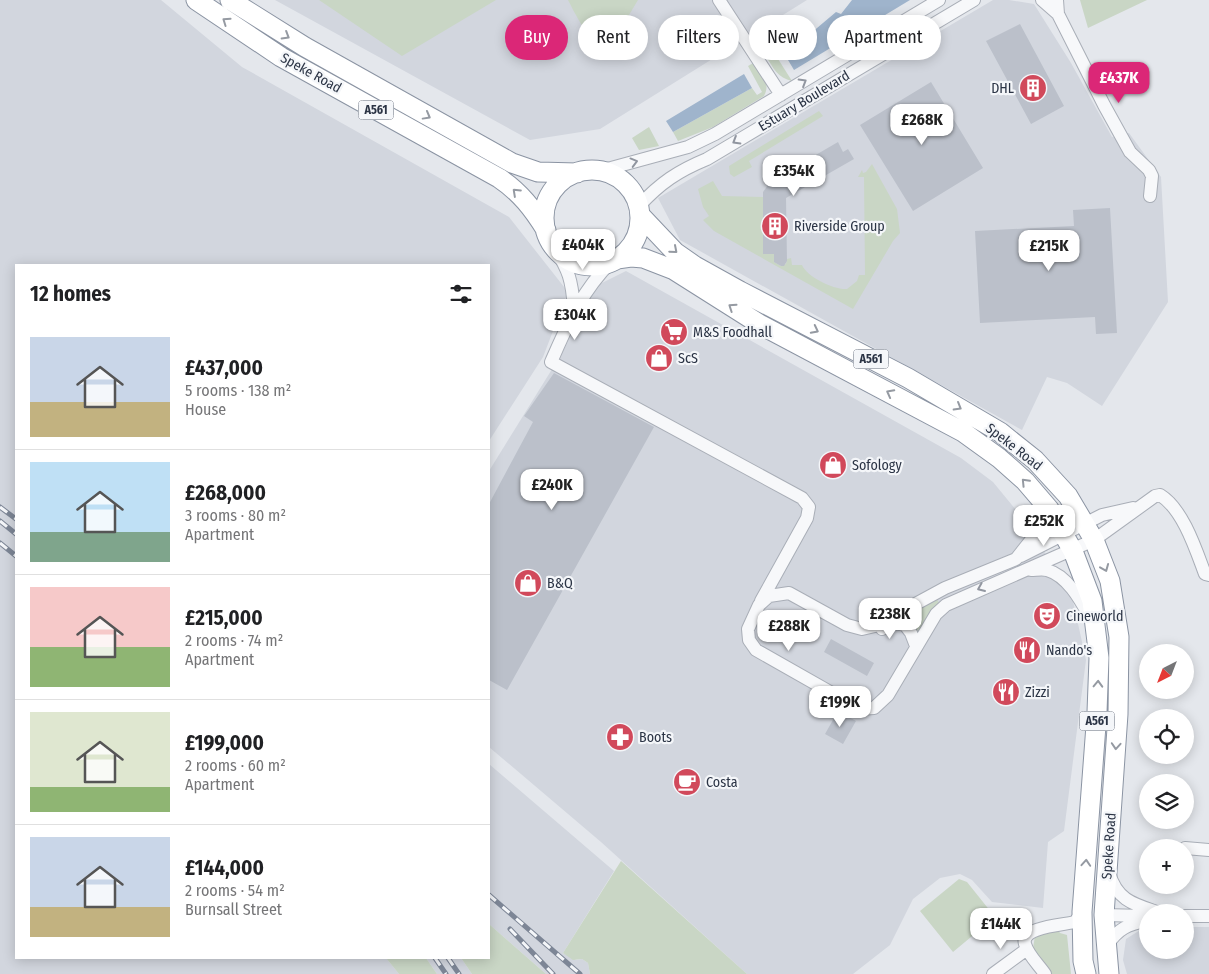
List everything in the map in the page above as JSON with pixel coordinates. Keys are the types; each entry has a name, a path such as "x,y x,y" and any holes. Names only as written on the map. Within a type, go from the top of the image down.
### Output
{"highway":[{"name":"Speke Road","path":"196,0 256,41 504,181 533,209 550,238"},
{"name":"Speke Road","path":"230,0 267,24 512,163 538,172 576,173"},
{"path":"256,41 267,24"},
{"name":"A561","path":"576,173 588,170 613,175 625,183 633,194 639,210"},
{"path":"550,238 545,216 551,196 564,180 576,173"},
{"name":"Speke Road","path":"639,210 675,252 695,266 908,378 1000,432 1035,460 1068,496 1075,507 1094,540 1110,581 1119,637 1118,714 1104,916 1109,974"},
{"path":"614,261 628,251 635,240 639,228 639,210"},
{"name":"A561","path":"550,238 565,257 579,264 596,266 614,261"},
{"name":"Speke Road","path":"614,261 631,257 643,258 674,270 761,325 963,432 999,458 1025,481 1040,499 1069,543 1092,601 1099,658 1098,712 1082,912 1083,960 1086,974"},
{"path":"1082,912 1104,916"}],"street":[{"path":"719,0 782,94"},
{"name":"Estuary Boulevard","path":"600,171 688,147 714,134 939,0"},
{"name":"Estuary Boulevard","path":"639,210 656,188 679,171 707,159 974,0"},
{"path":"1042,0 1058,14"},
{"path":"1056,0 1058,14 1104,105 1130,152 1149,170 1152,176 1150,196"},
{"path":"550,238 570,275 573,284 574,309"},
{"path":"614,261 598,276 574,309 551,362 802,498 809,507 807,518 759,605 748,630 749,640 756,650 860,709 874,708 888,695 936,614 946,605 1026,570 1069,543 1085,524 1102,515 1138,507"},
{"path":"775,575 789,593 847,625 862,629 875,626 945,588 1016,559 1069,543 1094,540 1155,496 1166,499 1172,505 1190,536 1205,574 1209,574"},
{"path":"1016,559 1039,530 1042,516 1040,499"},
{"path":"1075,507 1086,514 1102,515"},
{"path":"1026,570 1047,570 1062,579 1080,599 1096,628"},
{"path":"759,605 769,596 789,593"},
{"path":"875,626 882,629 895,623 905,625 911,632 916,646"},
{"path":"1194,849 1209,850"},
{"path":"1107,868 1112,884 1127,901 1139,905"},
{"path":"1045,974 1027,949 1024,942 1025,937 1029,932 1074,922 1082,912"},
{"path":"1104,916 1139,916"},
{"path":"1194,916 1209,916"},
{"path":"1107,945 1119,930 1139,922"},
{"path":"993,974 1027,949"}],"shaded area":[{"path":"0,0 161,0 242,67 509,217 568,292 543,357 490,439 490,264 15,264 15,959 387,959 399,974 0,974"},
{"path":"275,0 807,0 783,15 749,15 749,36 739,42 739,15 658,15 658,60 711,60 600,129 530,140"},
{"path":"993,0 1009,0 1034,4 1071,63 1112,137 1129,133 1161,177 1168,302 1102,406 1067,383 1047,377 1022,430 680,240 658,198 891,60 941,60 941,31"},
{"path":"626,271 961,458 993,482 1030,527 1073,601 1086,660 1064,831 1048,842 1043,908 992,902 972,880 960,874 940,878 913,899 890,945 853,974 747,974 601,842 490,748 490,469 562,353 596,286"},
{"path":"490,765 614,871 563,953 576,960 582,959 588,963 590,974 546,974 490,925"},
{"path":"1194,927 1209,927 1209,974 1127,974 1123,960 1126,939 1139,931 1139,959 1194,959"},
{"path":"427,959 462,959 472,974 437,974"}],"green space":[{"path":"319,0 496,0 402,56"},
{"path":"568,0 638,0 629,15 578,15 578,18"},
{"path":"1080,0 1147,0 1088,28"},
{"path":"768,60 779,60 792,81 779,75"},
{"path":"755,62 766,83 767,87 764,96 713,127 678,141 673,132 752,88 757,95 762,92 748,66"},
{"path":"819,111 823,116 749,161 752,167 734,177 730,174 729,166"},
{"path":"649,127 659,146 639,150 632,138"},
{"path":"872,164 897,209 900,233 893,241 853,309 714,231 703,220 709,216 703,207 698,189 713,181 722,196 763,197 763,254 774,254 774,262 781,266 786,264 787,259 791,258 792,265 802,265 809,274 822,282 847,289 857,281 859,275 865,275 864,177 858,177 862,170 863,173 866,172"},
{"path":"937,599 940,605 918,633 906,616"},
{"path":"621,861 747,974 590,974 588,963 582,959 573,960 563,953"},
{"path":"959,879 967,882 995,917 953,952 920,911"},
{"path":"490,925 546,974 472,974 462,959 490,959"},
{"path":"1058,930 1060,933 1067,935 1071,974 1051,974 1033,948 1035,936"},
{"path":"387,959 427,959 437,974 399,974"}],"water":[{"path":"852,0 910,0 885,15 832,15 836,12 841,14"},
{"path":"827,20 827,50 817,56 817,28"},
{"path":"788,60 811,60 794,70"},
{"path":"744,74 752,88 673,132 666,121"}],"building":[{"name":"DHL","path":"1020,24 1064,106 1031,124 986,41"},
{"path":"931,82 983,168 913,211 860,125"},
{"name":"Riverside Group","path":"838,142 843,152 848,149 854,159 786,198 787,261 784,266 781,266 774,262 774,254 763,254 763,192 771,181"},
{"path":"1110,208 1117,333 1096,334 1095,317 980,323 975,231 1074,226 1073,210"},
{"name":"B&Q","path":"554,373 654,427 507,690 490,681 490,502 533,422 524,416"},
{"path":"831,639 874,663 867,676 824,652"},
{"path":"838,711 856,721 843,744 825,734"}],"railway":[{"path":"0,507 15,518"},
{"path":"0,521 15,533"},
{"path":"0,543 15,555"},
{"path":"490,896 580,974"},
{"path":"510,929 553,974"},
{"path":"436,959 446,974"},
{"path":"449,959 459,974"}],"place":[{"name":"DHL","path":"1033,88"},
{"name":"Riverside Group","path":"775,226"},
{"name":"M&S Foodhall","path":"674,332"},
{"name":"ScS","path":"659,358"},
{"name":"Sofology","path":"833,465"},
{"name":"B&Q","path":"528,583"},
{"name":"Cineworld","path":"1047,616"},
{"name":"Nando's","path":"1027,650"},
{"name":"Zizzi","path":"1006,692"},
{"name":"Boots","path":"620,737"},
{"name":"Costa","path":"687,782"}]}
